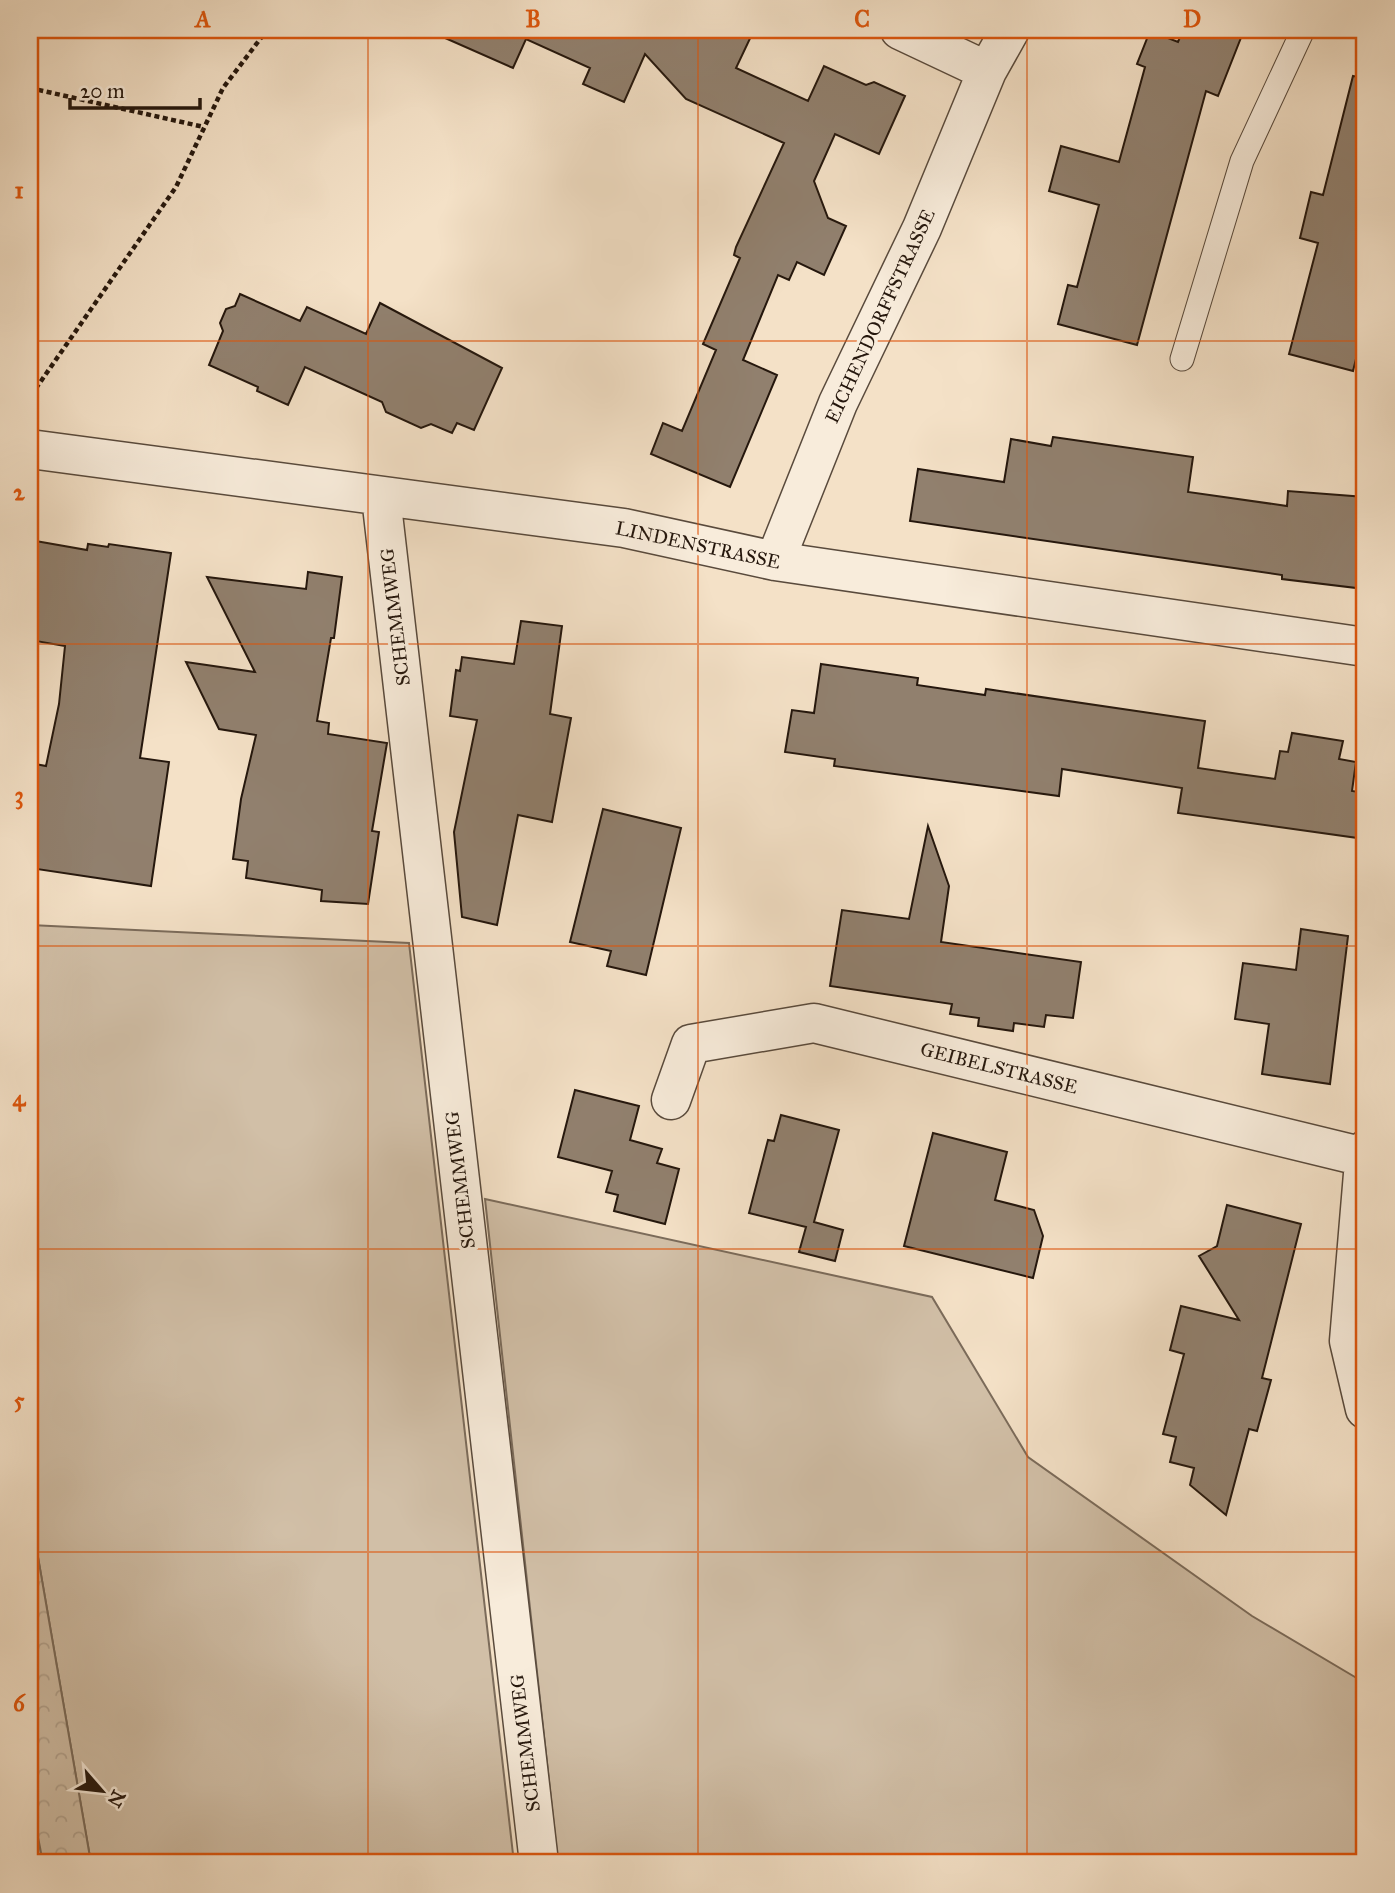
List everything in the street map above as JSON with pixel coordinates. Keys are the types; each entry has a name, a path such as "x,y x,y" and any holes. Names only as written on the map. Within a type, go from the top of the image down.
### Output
{"street":[{"path":"900,30 987,71"},
{"name":"EICHENDORFFSTRASSE","path":"775,561 838,403 922,228 987,71 1010,30"},
{"name":"LINDENSTRASSE","path":"30,449 624,528 775,561 1365,647"},
{"name":"SCHEMMWEG","path":"381,497 539,1863"},
{"name":"GEIBELSTRASSE","path":"671,1100 691,1044 814,1023 1364,1154 1349,1341 1364,1408"}],"lane":[{"path":"1182,359 1242,161 1303,30"}],"path":[{"path":"30,404 32,394 176,187 223,88 267,30"},
{"path":"30,88 204,127"}],"green space":[{"path":"30,925 409,943 514,1863 91,1863 30,1511"},
{"path":"485,1199 932,1297 1028,1457 1252,1616 1365,1683 1365,1863 558,1863"},
{"path":"30,1511 91,1863 43,1863 30,1796"},
{"path":"30,1796 43,1863 30,1863"}],"building":[{"path":"427,30 754,30 736,68 808,101 824,66 866,85 874,82 905,96 879,154 835,134 814,181 828,218 846,226 824,275 797,262 789,280 778,275 743,360 777,375 730,487 651,454 663,423 682,431 716,350 703,344 740,258 734,255 736,247 784,143 686,99 645,54 624,102 583,84 590,68 526,39 513,68"},
{"path":"1183,30 1244,30 1218,96 1206,91 1137,345 1058,324 1068,285 1077,287 1099,205 1049,191 1061,146 1119,162 1145,67 1137,64 1150,31 1178,42"},
{"path":"1353,76 1365,78 1365,323 1353,371 1289,354 1318,243 1300,238 1311,192 1323,195"},
{"path":"240,294 300,321 307,307 366,334 380,303 502,368 474,430 457,423 452,433 431,424 421,428 386,412 382,402 305,367 288,405 257,391 258,387 209,365 223,331 220,323 226,309 235,306"},
{"path":"1053,437 1193,457 1188,492 1287,506 1288,491 1365,497 1365,589 1282,579 1282,575 910,521 918,469 1004,482 1011,439 1051,446"},
{"path":"30,540 87,550 88,544 108,547 109,544 171,553 140,758 169,762 151,886 30,868 30,763 46,766 59,704 65,646 30,640"},
{"path":"308,572 342,577 334,638 331,638 317,721 329,723 328,734 387,743 372,831 379,832 368,904 321,901 322,890 246,878 248,861 233,859 241,799 256,735 219,729 186,662 255,672 207,577 306,589"},
{"path":"521,621 562,626 550,714 571,718 552,822 518,815 497,925 462,917 454,832 477,720 450,716 456,670 460,671 462,657 514,664"},
{"path":"821,664 918,678 917,685 985,695 986,689 1205,721 1198,768 1275,779 1280,751 1288,752 1292,733 1343,741 1339,759 1356,762 1352,791 1365,793 1365,839 1178,813 1182,788 1062,769 1059,796 834,766 835,759 785,752 792,710 814,713"},
{"path":"603,809 681,828 646,975 607,966 611,951 570,942"},
{"path":"928,826 949,886 941,942 1081,962 1073,1018 1046,1015 1044,1027 1014,1023 1013,1031 978,1026 979,1018 950,1014 952,1004 830,986 842,910 909,919"},
{"path":"1301,929 1348,936 1330,1084 1262,1074 1269,1024 1235,1019 1243,963 1296,970"},
{"path":"575,1090 639,1106 630,1140 662,1149 657,1163 679,1169 665,1224 614,1211 618,1195 606,1192 612,1171 558,1157"},
{"path":"781,1115 839,1130 814,1222 843,1230 835,1261 799,1252 806,1227 749,1213 768,1140 774,1141"},
{"path":"933,1133 1007,1152 995,1200 1034,1210 1043,1236 1033,1278 904,1246"},
{"path":"1227,1205 1301,1224 1262,1378 1271,1380 1257,1431 1249,1429 1226,1515 1190,1485 1194,1468 1170,1462 1176,1437 1163,1434 1184,1354 1170,1350 1181,1306 1239,1320 1199,1256 1217,1246"}]}
